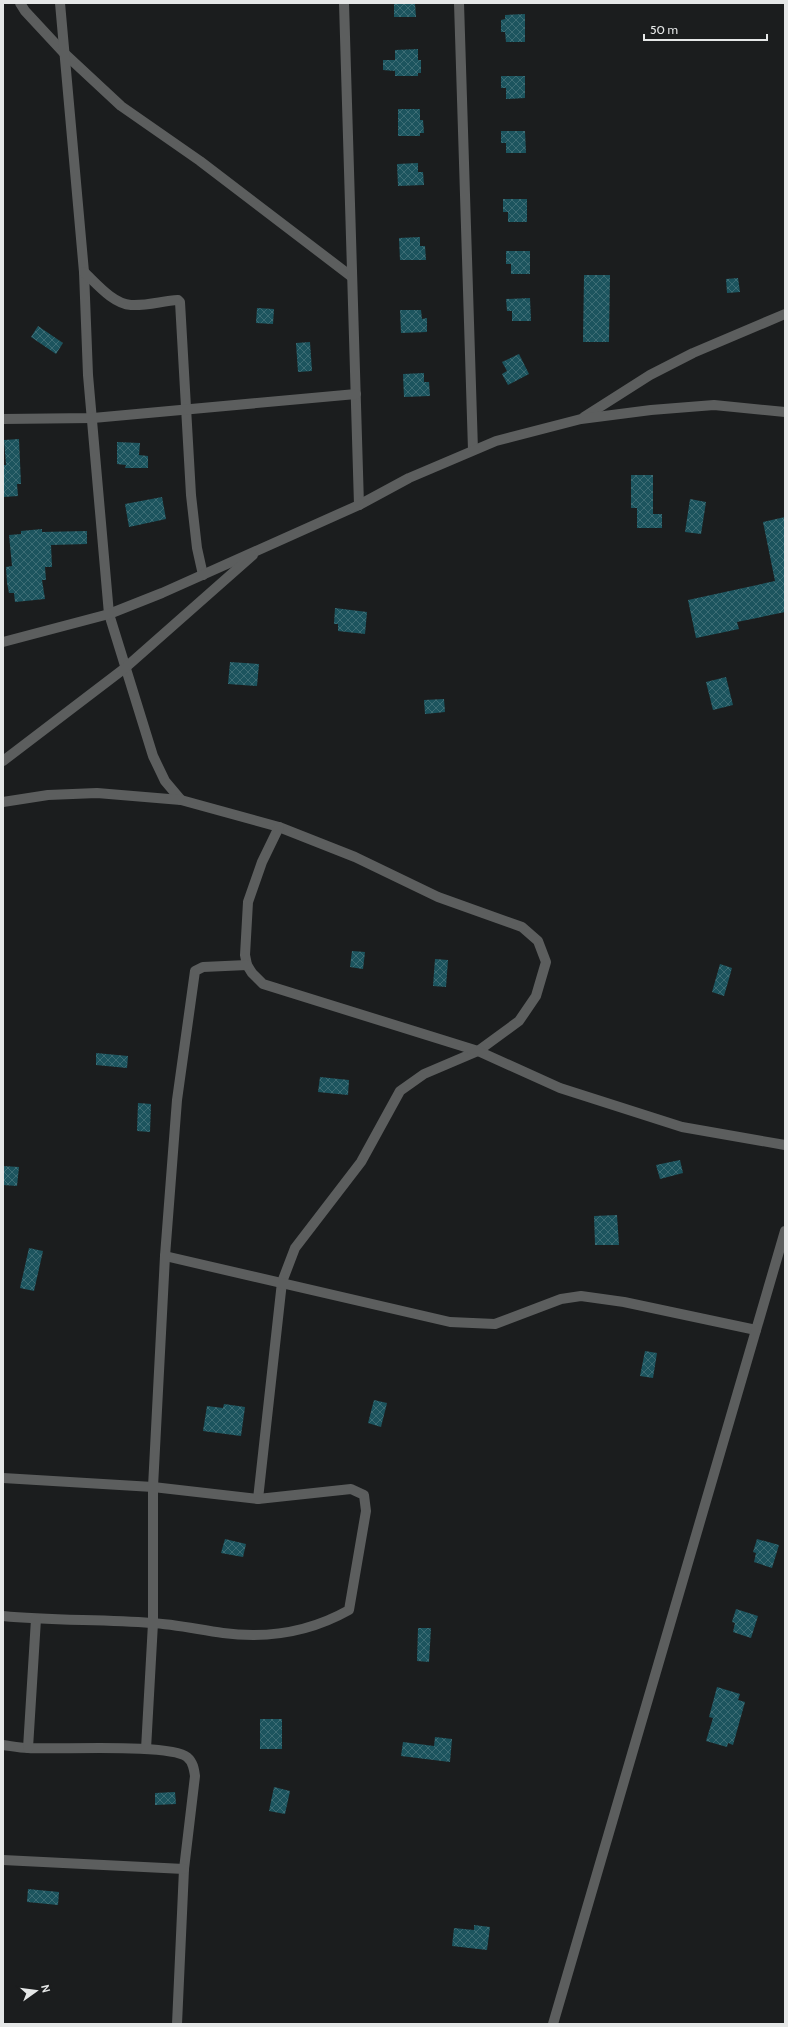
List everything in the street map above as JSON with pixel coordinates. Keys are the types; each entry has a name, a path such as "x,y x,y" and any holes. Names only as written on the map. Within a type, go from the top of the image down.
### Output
{"street":[{"path":"20,3 25,11 64,53 121,106 200,161 352,277"},
{"path":"60,3 84,272 88,374 109,614 153,756 165,781 181,800"},
{"path":"344,3 359,505"},
{"path":"459,3 473,450"},
{"path":"84,272 112,297 123,303 131,305 178,300 180,302 191,495 197,548 203,574"},
{"path":"580,419 656,372 693,353 785,314"},
{"path":"3,419 93,418 356,394"},
{"path":"3,642 109,614 359,505 409,478 496,441 580,419 651,410 698,406 748,407 785,412"},
{"path":"3,761 126,668 260,548"},
{"path":"3,802 48,795 97,793 181,800 279,827 374,865 438,897 522,927 538,941 546,962 536,996 519,1021 478,1051 424,1074 400,1091 361,1162 295,1248 282,1282 258,1499"},
{"path":"279,827 262,862 248,902 244,955 247,965 263,984 478,1051 560,1088 682,1127 785,1145"},
{"path":"146,1749 152,1623 153,1487 165,1256 177,1100 195,971 203,967 247,965"},
{"path":"553,2024 785,1231"},
{"path":"165,1256 450,1322 495,1324 562,1299 581,1296 624,1302 756,1330"},
{"path":"3,1478 153,1487 258,1499 351,1489 364,1495 366,1511 349,1610 327,1623 280,1635 226,1634 152,1623 36,1619 3,1616"},
{"path":"28,1748 36,1619"},
{"path":"3,1745 28,1748 146,1749 179,1753 187,1756 194,1768 195,1776 184,1868 177,2024"},
{"path":"3,1860 184,1868"}],"building":[{"path":"394,3 415,3 416,17 394,17"},
{"path":"525,14 525,42 506,42 505,32 501,32 501,20 505,19 505,15"},
{"path":"418,49 418,60 421,60 421,73 418,73 418,76 395,76 395,71 383,70 383,60 395,60 395,50"},
{"path":"501,76 525,76 525,98 506,99 506,88 501,88"},
{"path":"398,109 420,109 420,120 423,120 424,133 420,133 420,136 398,136"},
{"path":"501,131 525,131 526,153 506,153 506,143 501,143"},
{"path":"418,163 418,172 423,172 424,185 398,186 397,164"},
{"path":"503,199 527,199 527,222 508,222 508,212 503,212"},
{"path":"420,237 420,246 425,246 426,260 400,260 399,238"},
{"path":"506,251 530,251 530,274 511,274 511,264 506,264"},
{"path":"584,275 610,275 609,342 583,342"},
{"path":"738,278 740,292 727,293 726,279"},
{"path":"530,298 531,321 512,321 512,311 507,311 506,299"},
{"path":"257,308 274,309 273,324 256,323"},
{"path":"400,310 421,310 422,319 427,318 427,332 401,333"},
{"path":"38,326 63,343 56,354 31,337"},
{"path":"310,342 312,371 298,372 296,343"},
{"path":"519,354 529,374 508,385 502,374 507,371 502,362"},
{"path":"424,373 424,382 429,382 430,396 404,397 403,374"},
{"path":"19,439 21,484 17,484 18,496 3,497 3,465 6,465 4,440"},
{"path":"117,442 140,443 139,455 148,456 148,468 125,468 126,465 117,464"},
{"path":"631,475 653,475 653,514 662,514 662,528 637,528 637,508 631,508"},
{"path":"162,497 166,519 129,527 125,504"},
{"path":"690,499 706,502 701,534 685,532"},
{"path":"785,517 785,612 737,622 739,629 696,638 688,600 775,581 763,522"},
{"path":"42,529 42,532 87,531 87,544 51,545 52,567 45,567 46,580 42,580 45,599 15,602 14,593 9,593 7,583 6,567 12,566 9,535 21,534 21,531"},
{"path":"335,608 367,612 365,634 338,631 338,624 334,624"},
{"path":"230,662 259,664 257,686 228,684"},
{"path":"726,677 733,705 713,710 706,682"},
{"path":"444,699 445,712 425,714 424,700"},
{"path":"352,951 365,952 363,969 350,967"},
{"path":"435,959 448,960 446,987 433,986"},
{"path":"720,964 732,968 724,996 712,992"},
{"path":"96,1053 128,1056 127,1068 96,1065"},
{"path":"320,1077 349,1080 348,1095 318,1092"},
{"path":"138,1103 151,1104 150,1132 137,1131"},
{"path":"680,1160 683,1173 660,1179 656,1165"},
{"path":"3,1166 19,1167 17,1186 3,1185"},
{"path":"617,1215 619,1245 595,1245 594,1216"},
{"path":"29,1248 43,1251 34,1291 20,1288"},
{"path":"645,1351 657,1353 653,1378 640,1376"},
{"path":"374,1400 387,1403 381,1427 368,1423"},
{"path":"224,1404 245,1407 241,1436 203,1431 207,1406 223,1408"},
{"path":"225,1539 246,1544 243,1557 221,1553"},
{"path":"757,1539 779,1545 772,1568 754,1562 756,1553 753,1552"},
{"path":"736,1609 758,1616 751,1638 733,1632 735,1623 732,1622"},
{"path":"418,1628 431,1628 429,1662 417,1661"},
{"path":"717,1687 740,1694 738,1700 745,1702 733,1745 728,1743 727,1747 706,1741 713,1718 709,1717"},
{"path":"260,1719 282,1719 282,1749 260,1749"},
{"path":"435,1737 452,1739 450,1762 401,1756 403,1742 434,1746"},
{"path":"274,1787 290,1791 285,1814 269,1811"},
{"path":"175,1792 176,1804 155,1805 155,1793"},
{"path":"28,1889 59,1892 58,1905 27,1902"},
{"path":"474,1925 490,1927 487,1950 452,1946 454,1928 474,1930"}]}
